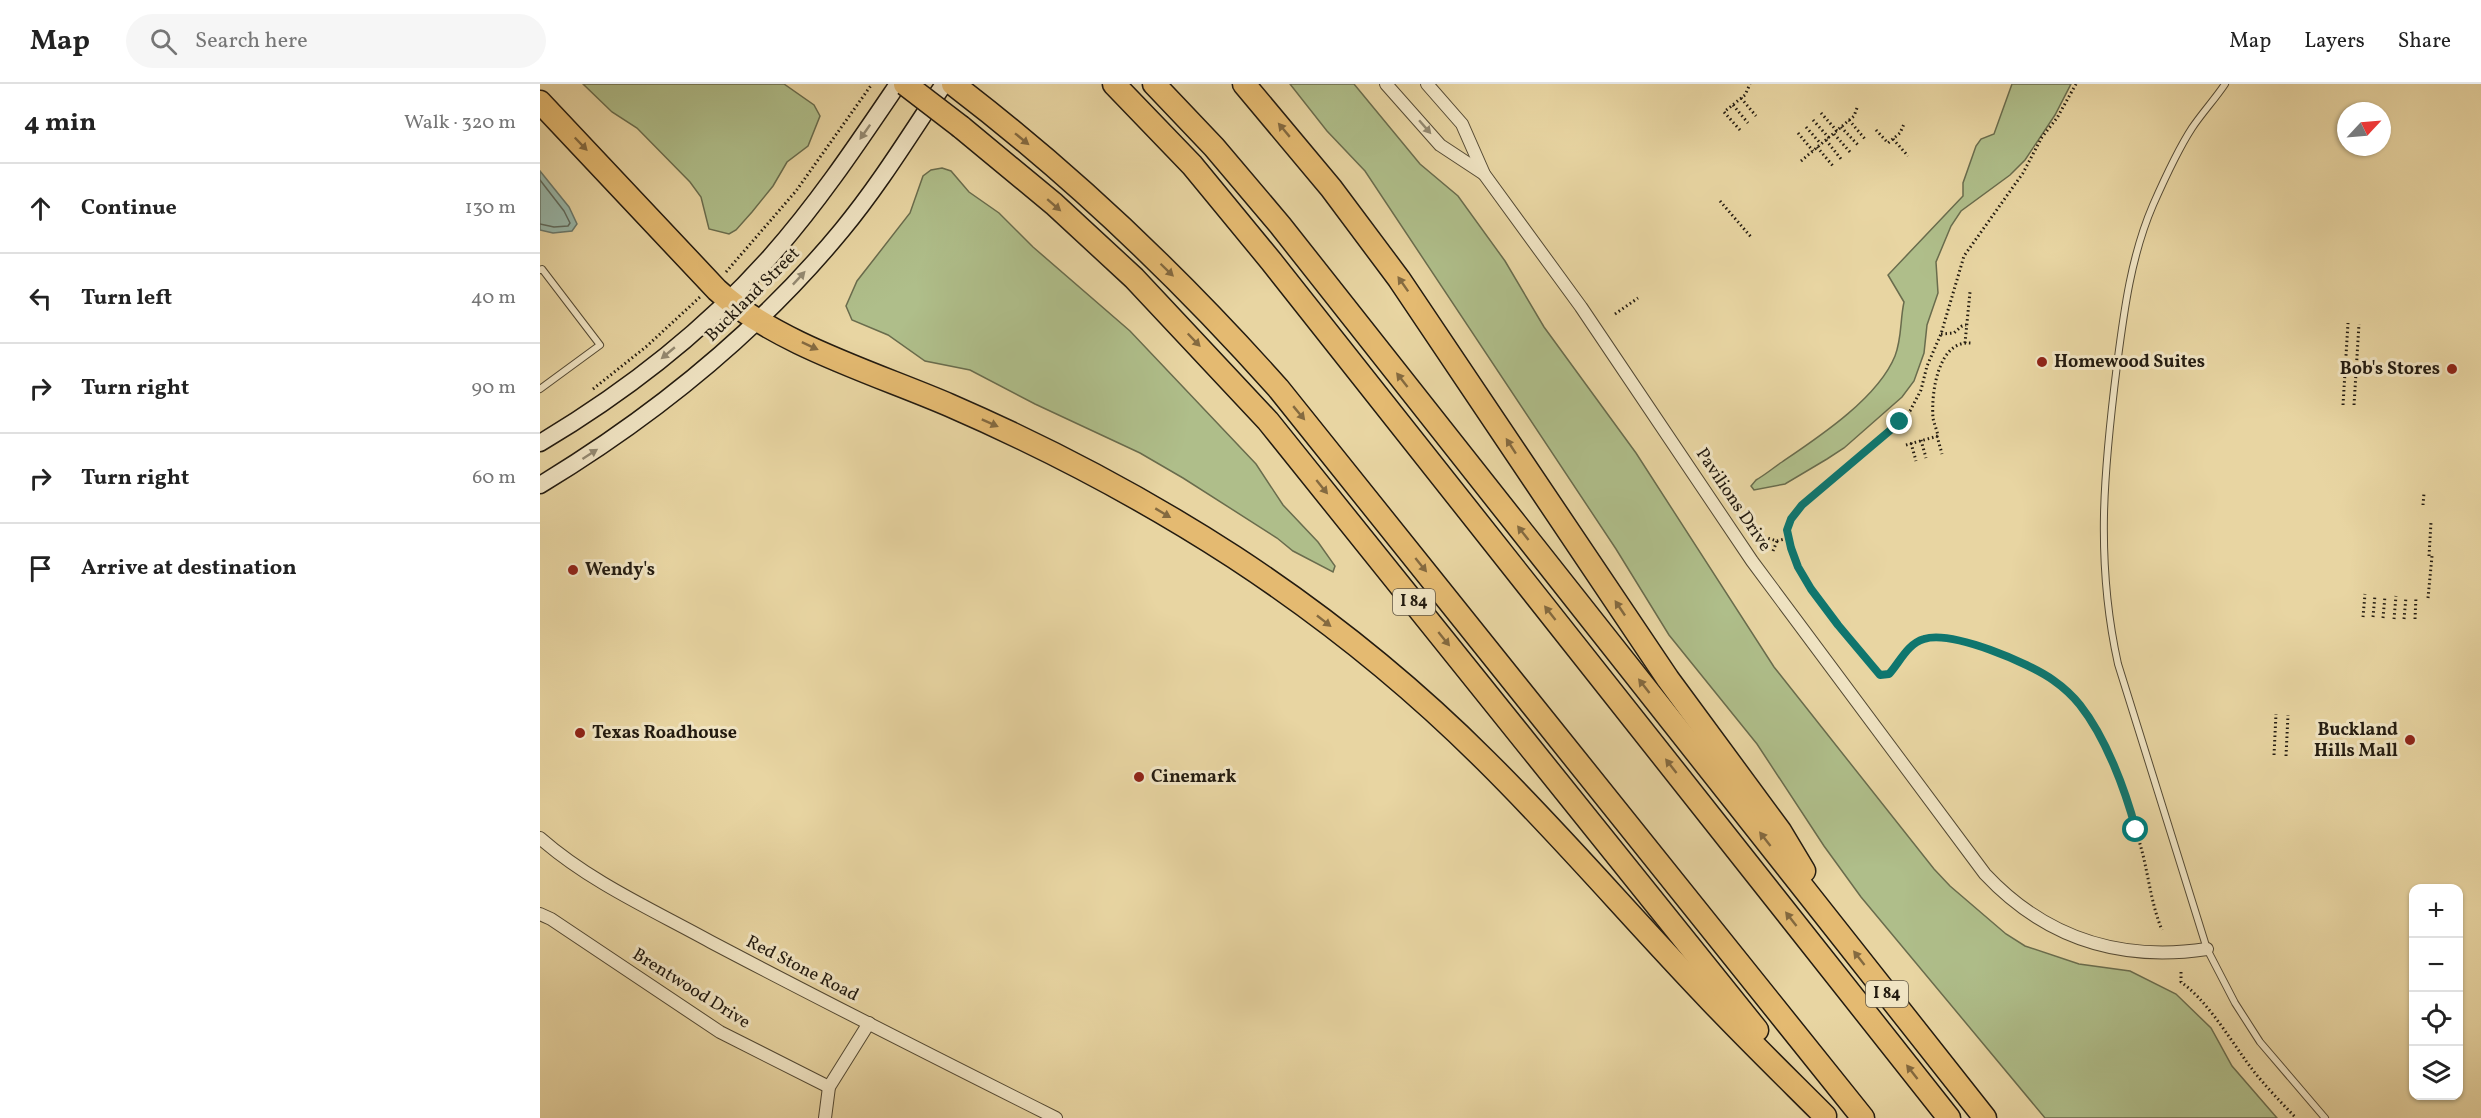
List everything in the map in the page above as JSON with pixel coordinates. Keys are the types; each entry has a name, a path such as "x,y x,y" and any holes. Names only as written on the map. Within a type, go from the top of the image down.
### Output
{"highway":[{"name":"I 84","path":"905,84 1054,204 1134,279 1202,348 1268,421 1826,1117"},
{"path":"953,84 1070,180 1131,235 1204,308 1278,388 1863,1118"},
{"path":"1114,84 1192,165 1264,252 1949,1118"},
{"name":"I 84","path":"1154,84 1214,147 1280,225 1985,1118"},
{"path":"1244,84 1331,188 1399,279 1662,670 1785,839 1827,918"},
{"path":"540,102 728,300 758,320 820,351 991,423 1081,468 1203,538 1308,609 1413,693 1483,758 1550,826 1710,1000 1826,1117"}],"main road":[{"name":"Buckland Street","path":"540,443 595,408 646,371 728,300 771,256 810,208 898,84"},
{"name":"Buckland Street","path":"540,485 597,450 662,404 758,320 819,256 863,203 944,84"}],"street":[{"name":"Pavilions Drive","path":"1386,84 1440,145 1484,174"},
{"name":"Pavilions Drive","path":"1427,84 1462,124 1484,174 1581,307 1770,586 1985,873 2028,912 2057,929 2089,942 2119,950 2149,953 2207,949"},
{"name":"Red Stone Road","path":"540,838 577,868 766,971 1056,1118"},
{"name":"Brentwood Drive","path":"540,914 551,919 720,1032 829,1087"},
{"path":"825,1118 829,1087 869,1023"}],"lane":[{"path":"2225,84 2192,129 2152,206 2139,243 2129,285 2106,448 2102,516 2108,620 2118,664 2207,949 2235,1003 2260,1042 2302,1094 2325,1118"},
{"path":"540,270 542,268 600,345 540,389"}],"path":[{"path":"727,272 795,190 872,84"},
{"path":"1740,130 1724,112 1741,98 1749,84"},
{"path":"2076,84 2042,137 2023,173 1964,256 1941,334 1927,366 1921,390 1910,411 1802,505 1791,519 1787,530 1798,567 1811,589 1880,675 1889,674 1904,654 1923,639 1946,638 2002,654 2043,674 2072,697 2089,719 2121,783 2144,857 2153,908 2162,930"},
{"path":"1741,98 1756,116"},
{"path":"1732,105 1748,123"},
{"path":"1801,161 1854,116 1857,108"},
{"path":"1821,113 1850,152"},
{"path":"1813,120 1841,159"},
{"path":"1849,120 1865,139"},
{"path":"1876,130 1888,143 1900,133 1904,124"},
{"path":"1806,127 1833,166"},
{"path":"1841,127 1858,145"},
{"path":"1798,133 1813,151"},
{"path":"1893,139 1908,156"},
{"path":"1720,201 1750,237"},
{"path":"1965,343 1970,292"},
{"path":"1615,314 1638,298"},
{"path":"586,394 647,346 686,310"},
{"path":"2343,405 2348,322"},
{"path":"2354,405 2359,324"},
{"path":"1941,334 1954,333 1966,325"},
{"path":"1942,454 1933,417 1937,378 1942,360 1948,351 1965,343 1971,344"},
{"path":"1906,445 1937,436"},
{"path":"1921,440 1926,458"},
{"path":"1911,443 1916,461"},
{"path":"2423,505 2424,493"},
{"path":"2428,598 2431,522"},
{"path":"1764,537 1777,541 1788,538"},
{"path":"1773,551 1777,541"},
{"path":"2363,617 2365,594"},
{"path":"2373,617 2375,595"},
{"path":"2384,618 2385,596"},
{"path":"2394,619 2396,596"},
{"path":"2404,619 2406,597"},
{"path":"2415,619 2416,597"},
{"path":"2274,755 2276,714"},
{"path":"2286,756 2288,715"},
{"path":"2181,972 2181,982 2191,990 2222,1027 2264,1084 2296,1118"}],"green space":[{"path":"583,84 784,84 814,105 820,116 808,146 787,162 773,186 736,230 729,234 709,229 701,197 690,182 637,128 612,112"},
{"path":"1290,84 1354,84 1420,164 1458,196 1505,261 1544,327 1636,453 1774,667 1934,869 1950,886 2006,934 2025,946 2079,964 2130,971 2176,994 2211,1028 2232,1066 2277,1118 2045,1118 1861,897 1824,846 1757,744 1669,635 1616,549 1365,171 1327,131"},
{"path":"2012,84 2071,84 2055,115 2025,160 2010,175 1961,211 1951,226 1936,262 1938,293 1927,325 1924,353 1914,381 1902,397 1844,448 1785,484 1754,490 1751,486 1756,480 1846,415 1862,401 1887,372 1897,349 1904,302 1888,275 1963,196 1963,183 1976,146 1981,139 1994,134"},
{"path":"942,168 951,171 969,192 999,213 1033,247 1130,331 1256,464 1283,505 1318,542 1335,566 1333,572 1293,551 1277,538 1140,453 1035,404 970,370 925,361 888,335 852,320 846,306 857,281 910,213 923,176 931,170"}],"water":[{"path":"540,171 569,207 577,224 572,231 553,233 540,230"}],"place":[{"name":"Homewood Suites","path":"2042,362"},
{"name":"Bob's Stores","path":"2452,369"},
{"name":"Wendy's","path":"573,570"},
{"name":"Texas Roadhouse","path":"580,733"},
{"name":"Buckland Hills Mall","path":"2410,740"},
{"name":"Cinemark","path":"1139,777"}],"route":[{"path":"1900,422 1837,474 1794,514 1787,530 1798,567 1838,625 1880,675 1889,674 1904,654 1923,639 1946,638 2002,654 2052,679 2080,705 2089,719 2121,783 2136,830"}]}
